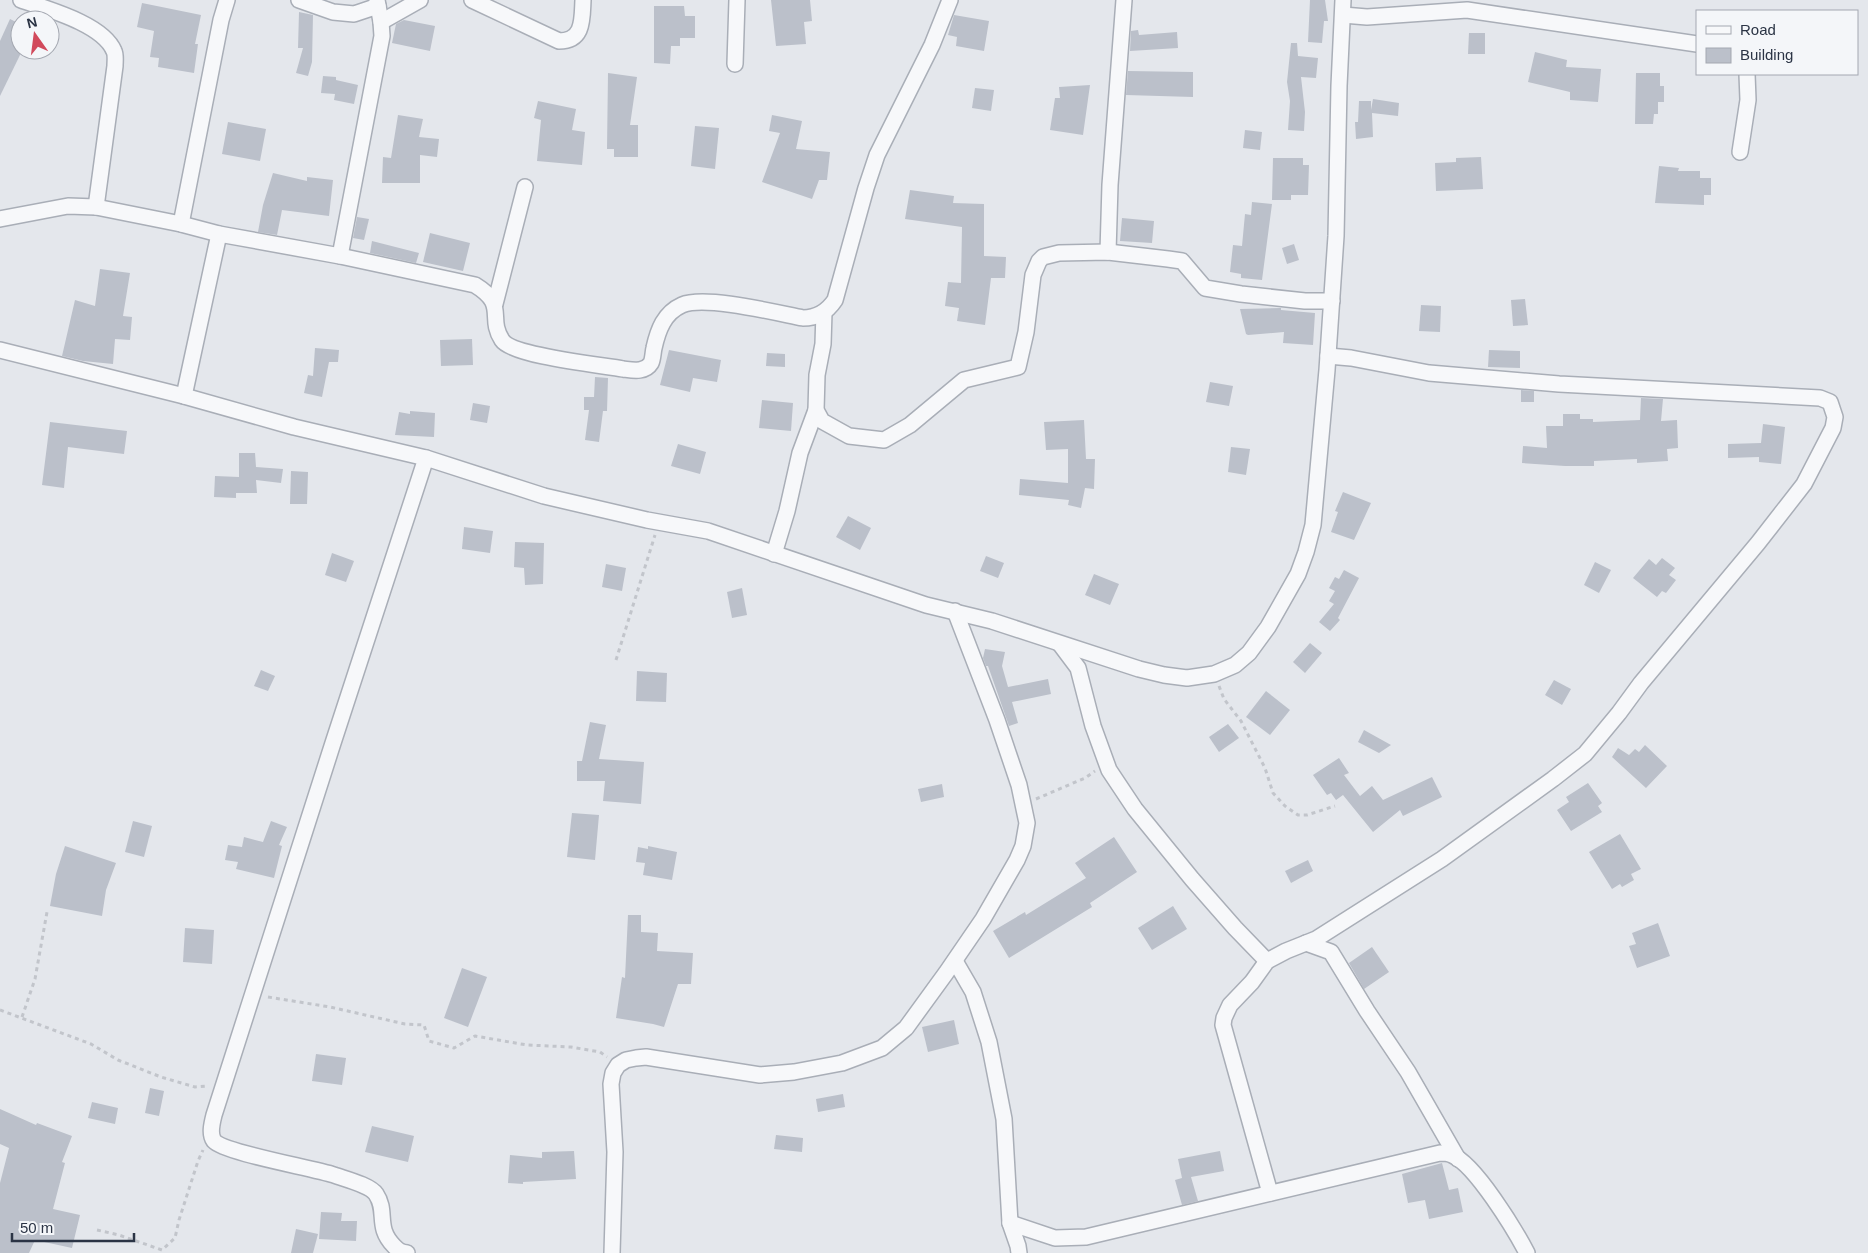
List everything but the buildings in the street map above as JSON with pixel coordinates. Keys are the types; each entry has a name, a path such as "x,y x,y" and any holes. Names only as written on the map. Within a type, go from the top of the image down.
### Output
{"street":[{"path":"20,0 83,22 110,43 116,53 116,66 96,207"},
{"path":"181,224 221,20 227,0"},
{"path":"299,0 333,12 354,14 378,3 382,22 382,36 340,256"},
{"path":"382,22 420,0"},
{"path":"472,0 559,41 568,41 577,34 581,25 583,0"},
{"path":"735,64 737,0"},
{"path":"525,187 495,304 498,329 502,340 509,347 527,353 634,371 644,369 651,362 656,338 662,322 674,310 683,305 694,302 717,303 803,318 816,316 824,312 835,300 877,155 932,45 950,0"},
{"path":"1108,252 1110,185 1124,0"},
{"path":"0,350 184,396 294,427 426,458 544,496 658,522 708,531 926,605 992,621 1060,644 1164,675 1187,678 1214,674 1235,664 1249,653 1268,627 1286,597 1306,552 1313,525 1328,356 1336,236 1339,86 1343,8 1367,17 1468,5 1696,44"},
{"path":"1740,152 1748,100 1747,75"},
{"path":"0,219 68,206 96,207 181,224 219,234 340,256 475,285 487,292 495,304"},
{"path":"184,396 219,234"},
{"path":"816,410 822,421 850,436 884,440 910,425 964,380 1018,367 1026,332 1033,275 1039,261 1059,253 1108,252 1182,262 1205,288 1305,301 1332,301"},
{"path":"774,554 787,511 800,453 816,410 817,375 823,344 824,312"},
{"path":"1270,1193 1223,1025 1230,1005 1252,982 1267,961 1316,939 1442,858 1585,754 1804,484 1827,442 1835,417 1830,402 1820,398 1559,384 1429,374 1351,358 1328,356"},
{"path":"406,1253 400,1252 387,1240 382,1228 381,1204 375,1192 357,1183 321,1171 233,1150 216,1143 212,1134 214,1115 426,458"},
{"path":"612,1253 615,1152 611,1084 613,1074 618,1065 626,1060 646,1057 760,1075 794,1072 842,1063 882,1048 906,1028 955,960 983,919 1017,860 1027,832 1024,804 997,720 955,612"},
{"path":"1060,644 1078,668 1093,726 1109,770 1135,809 1210,900 1267,961"},
{"path":"1306,943 1330,952 1408,1072 1458,1159"},
{"path":"955,960 973,992 989,1042 1004,1119 1010,1223 1019,1253"},
{"path":"1010,1223 1055,1238 1086,1237 1440,1153 1451,1154 1458,1159 1494,1198 1527,1253"}],"path":[{"path":"616,660 658,522"},
{"path":"1214,674 1224,699 1241,721 1265,768 1273,793 1285,806 1298,815 1307,815 1335,806"},
{"path":"1024,804 1085,778 1106,763"},
{"path":"22,1017 35,979 47,912"},
{"path":"253,995 330,1007 405,1024 424,1025 429,1041 454,1048 475,1036 527,1045 571,1047 600,1052 618,1065"},
{"path":"0,1010 91,1044 118,1060 161,1077 195,1087 224,1086"},
{"path":"97,1230 119,1235 162,1250 175,1238 198,1161 212,1134"}]}
